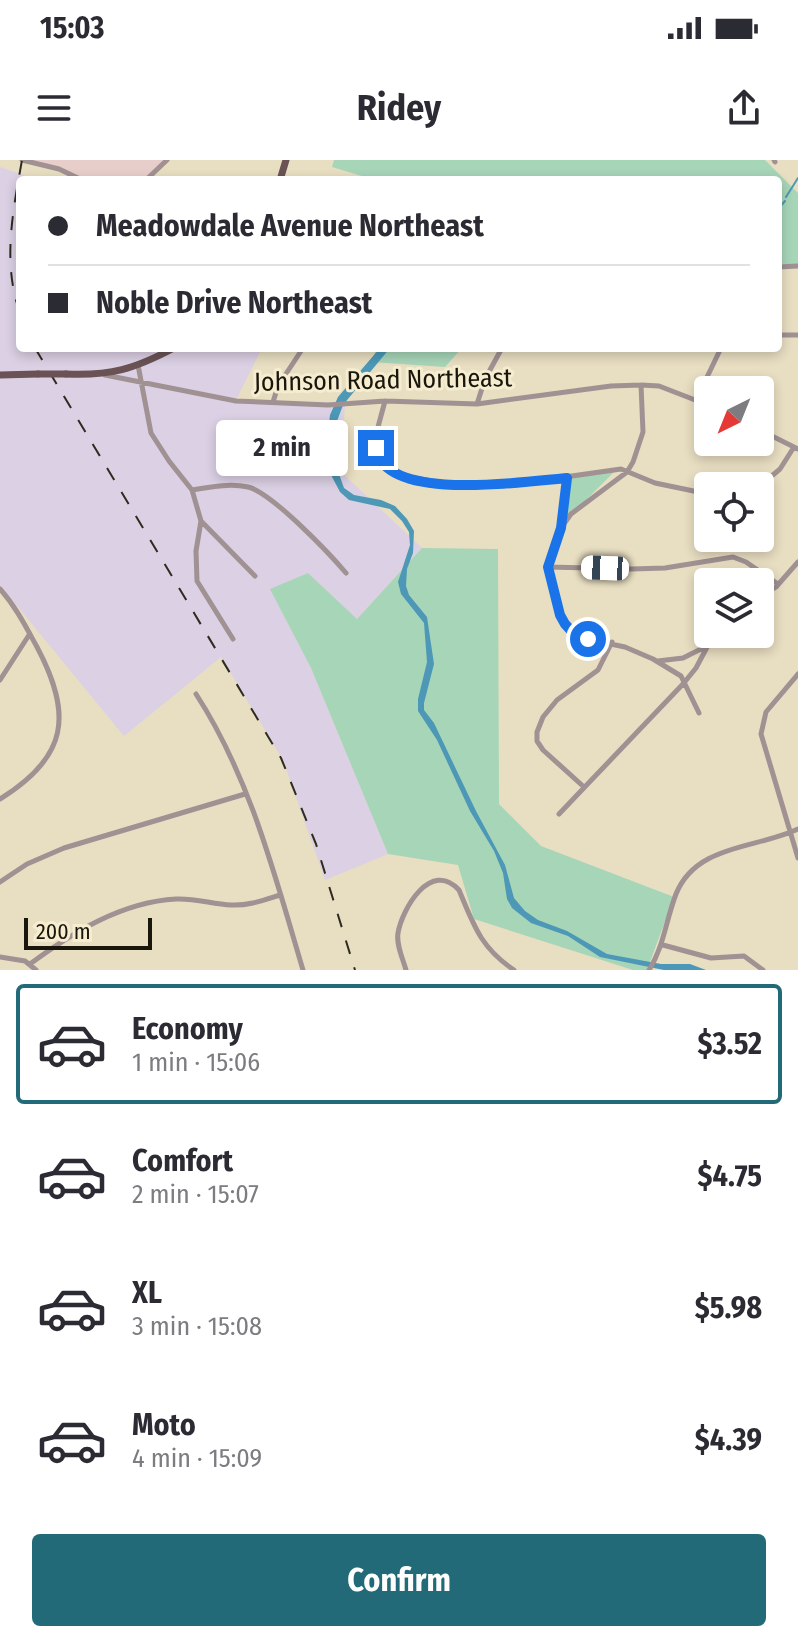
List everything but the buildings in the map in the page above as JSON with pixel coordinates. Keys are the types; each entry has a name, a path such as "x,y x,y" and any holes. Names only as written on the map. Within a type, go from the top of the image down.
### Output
{"main road":[{"path":"0,375 104,375 138,365 166,352"}],"street":[{"path":"22,160 74,176"},
{"path":"150,176 167,160"},
{"path":"273,402 278,386 300,352"},
{"path":"477,404 485,379 500,352"},
{"path":"708,376 719,352"},
{"path":"138,365 151,433 192,490 201,521 196,551 197,581 233,639"},
{"name":"Johnson Road Northeast","path":"104,375 218,398 328,405 385,401 477,404 611,386 641,385 659,386 694,399"},
{"path":"561,528 571,514 627,472 643,432 641,385"},
{"path":"385,401 378,427 377,456 387,469 397,475 468,485 502,486 621,469 655,483 694,491"},
{"path":"774,437 796,448 774,474"},
{"path":"567,478 561,528 548,567 560,615 577,637 612,642 657,661 685,681 699,713"},
{"path":"192,490 237,485 261,492 346,573"},
{"path":"201,521 255,576"},
{"path":"548,567 665,568 733,557 746,562 778,584"},
{"path":"774,587 798,562"},
{"path":"0,589 30,634 53,679 61,720 58,737 49,755 21,784 0,799"},
{"path":"0,680 30,634"},
{"path":"584,787 543,750 537,741 537,732 543,717 557,700 603,665 612,642"},
{"path":"657,661 683,658 703,648"},
{"path":"559,814 685,681 706,648"},
{"path":"798,674 769,708 761,728 798,858"},
{"path":"196,694 213,720 263,839 303,970"},
{"path":"0,882 27,864 64,848 245,794"},
{"path":"649,970 662,945 677,892 696,865 719,853 798,829"},
{"path":"406,970 397,938 401,919 415,894 431,882 438,881 455,885 486,947 514,970"},
{"path":"30,964 83,927 161,900 191,899 234,906 280,895"},
{"path":"662,945 711,958 744,956 763,970"},
{"path":"0,957 15,958 36,970"}],"shaded area":[{"path":"28,160 167,160 150,176 71,176"},
{"path":"0,167 26,176 16,176 16,352 260,352 236,400 345,403 340,471 422,548 357,619 308,573 271,590 311,668 388,854 325,880 283,760 221,657 124,736 0,585"}],"green space":[{"path":"334,160 765,160 781,176 362,176 332,167"},
{"path":"782,177 798,193 798,266 782,264"},
{"path":"375,352 458,352 445,367 371,362"},
{"path":"615,471 563,523 569,476"},
{"path":"422,548 498,549 499,804 541,846 674,897 647,970 633,970 474,919 458,865 388,854 311,668 270,589 308,573 357,619"}],"water":[{"path":"377,352 387,352 343,405 333,432 334,460 344,488 354,495 395,506 414,531 406,586 409,595 427,617 434,664 424,710 434,723 505,865 514,898 538,920 567,931 607,954 661,964 690,964 706,970 664,970 600,957 568,936 531,923 512,908 494,851 470,811 437,740 418,711 427,662 424,623 401,594 398,582 410,545 409,532 390,509 349,500 340,492 330,473 326,449 330,415 338,397"}],"waterway":[{"path":"786,197 798,178"},
{"path":"782,204 785,201"}],"railway":[{"path":"20,176 22,160"},
{"path":"16,199 10,256 16,298"},
{"path":"37,352 281,758 316,844 355,970"}],"route":[{"path":"376,448 377,456 387,469 414,479 455,485 502,486 567,478 561,528 548,567 565,624 577,637 588,639"}]}
